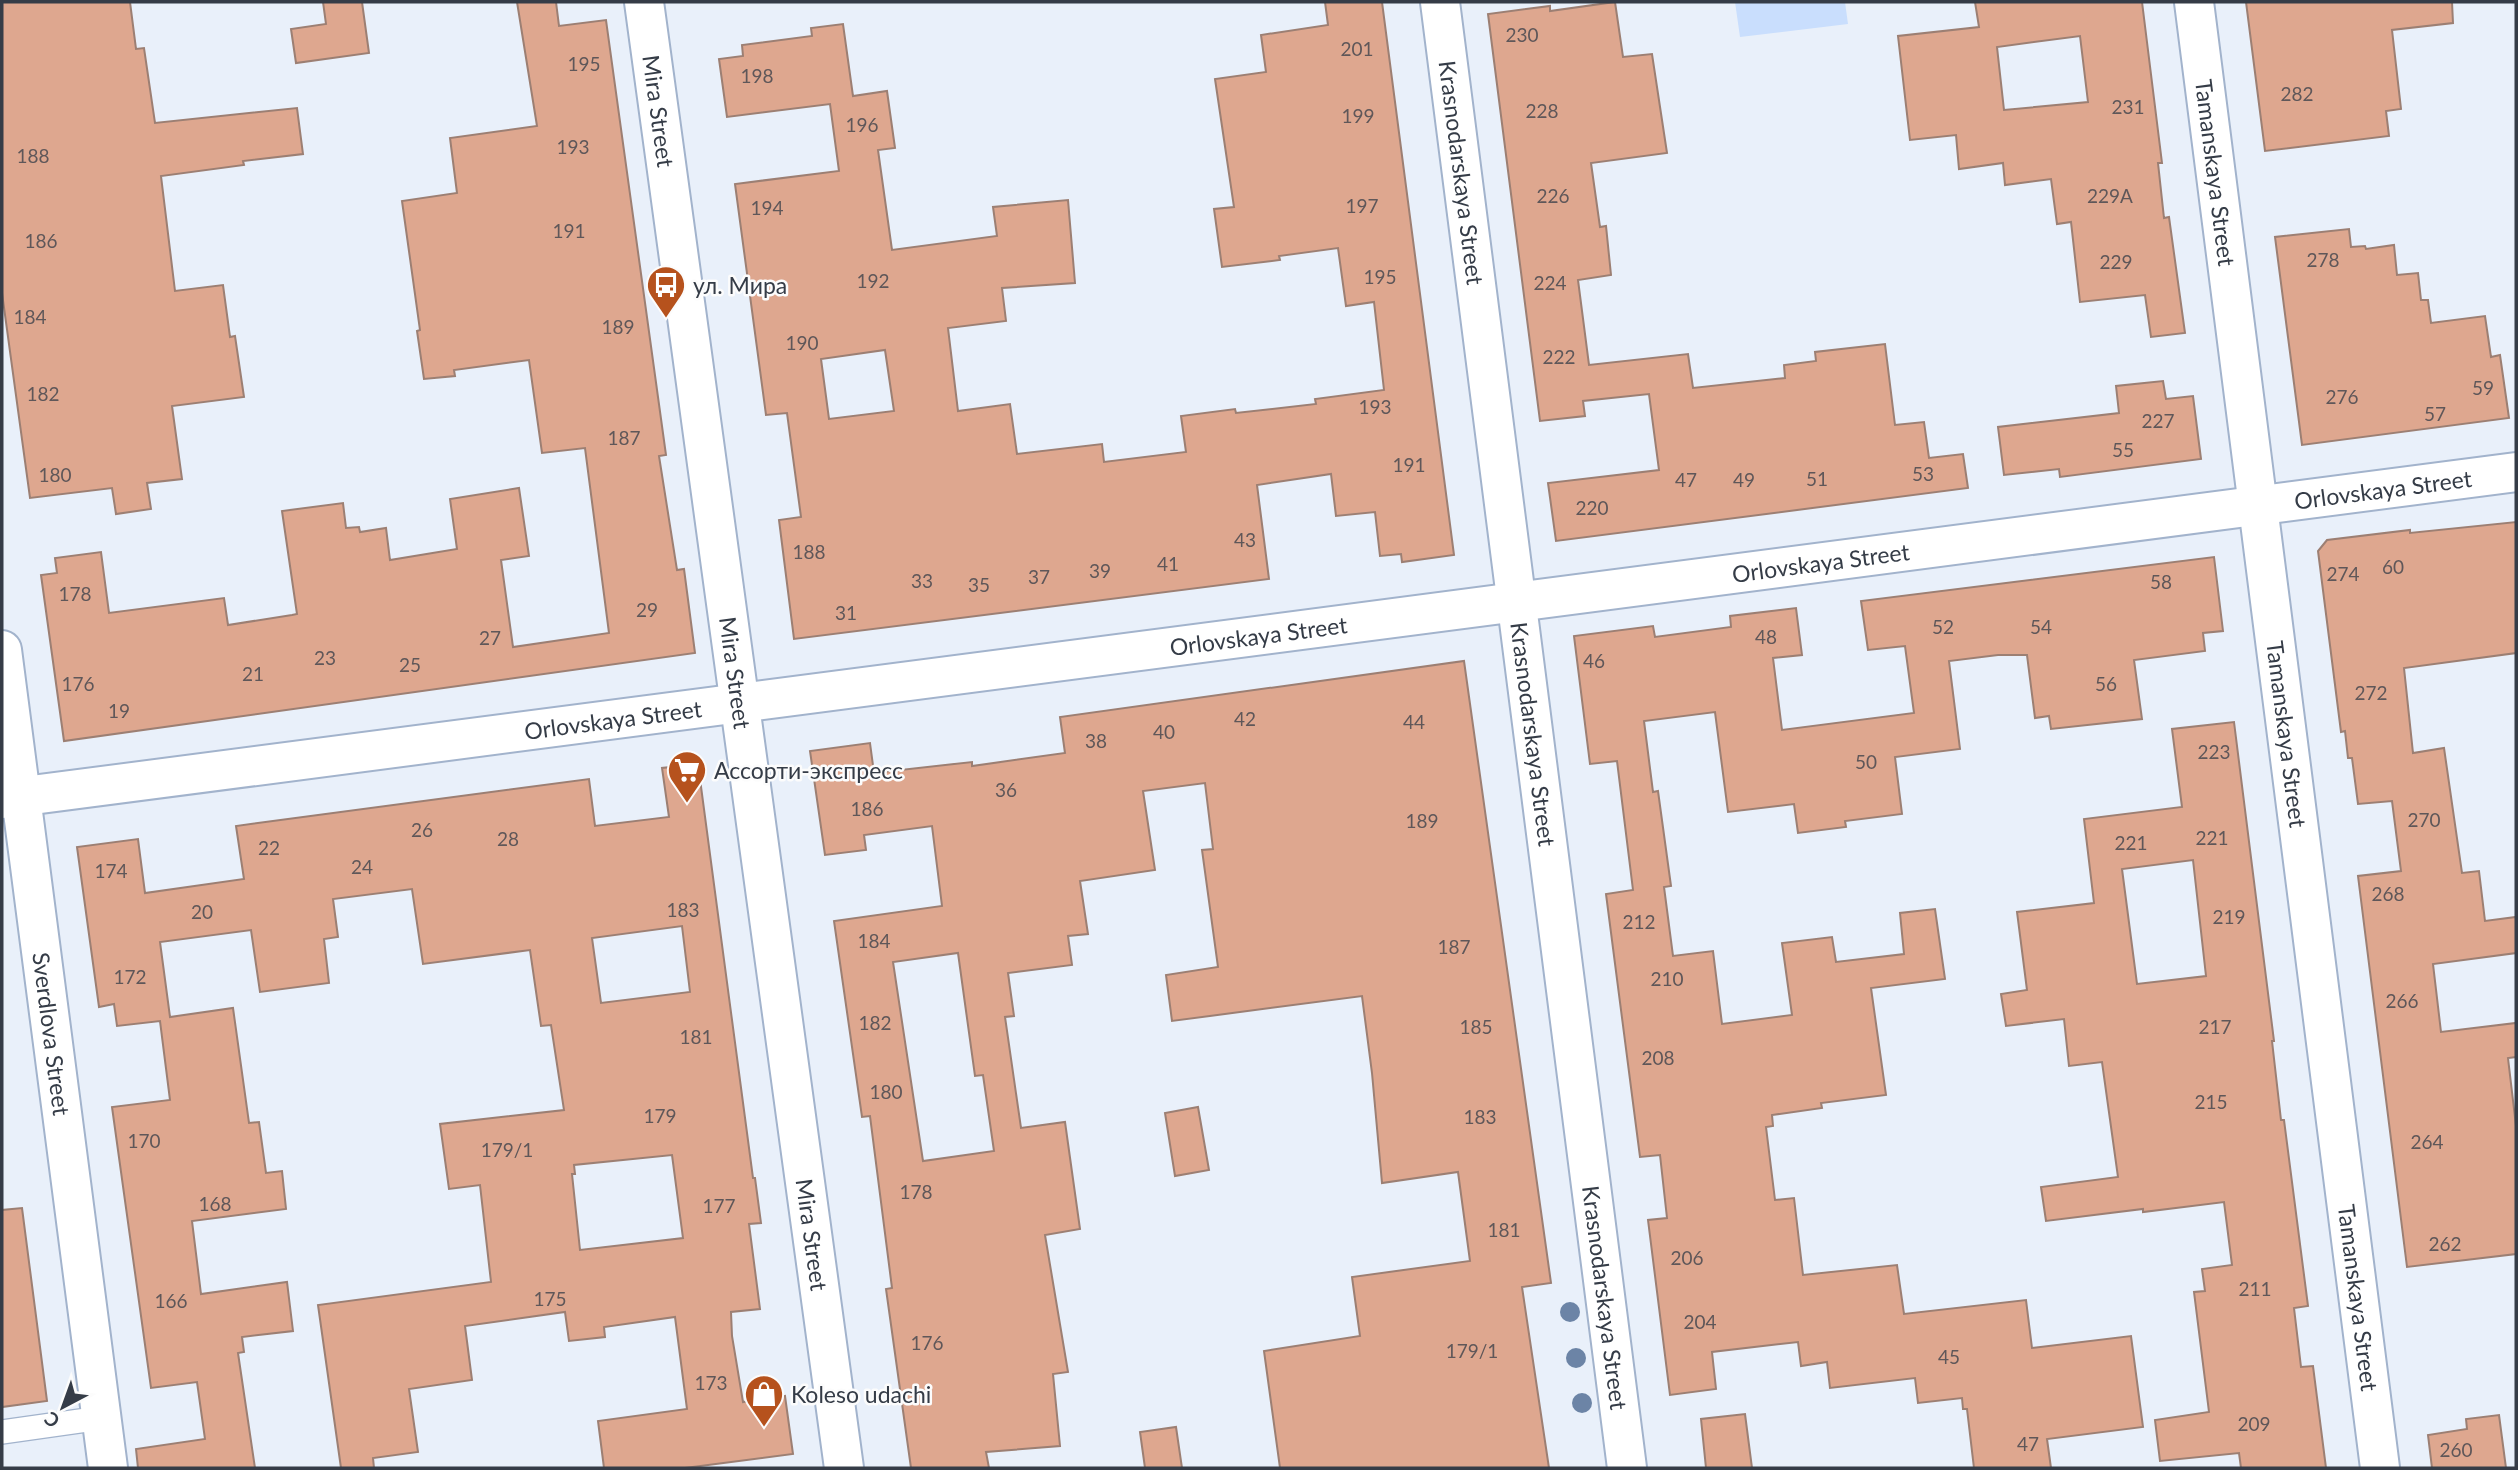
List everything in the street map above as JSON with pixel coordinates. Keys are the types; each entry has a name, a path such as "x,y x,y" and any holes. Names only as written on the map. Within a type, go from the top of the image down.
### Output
{"street":[{"name":"Mira Street","path":"644,2 844,1468"},
{"name":"Krasnodarskaya Street","path":"1440,2 1627,1468"},
{"name":"Tamanskaya Street","path":"2194,2 2260,505 2380,1468"},
{"name":"Orlovskaya Street","path":"12,798 2516,472"},
{"name":"Sverdlova Street","path":"2,650 12,798 108,1468"}],"lane":[{"path":"2,1432 101,1418"}],"shaded area":[{"path":"1735,2 1845,2 1848,24 1740,37"}],"building":[{"path":"2,2 130,2 136,49 144,48 155,123 297,108 303,154 243,161 244,165 161,176 175,291 223,285 230,337 235,336 244,397 172,406 182,479 147,483 151,509 116,514 112,488 30,498 2,293"},
{"path":"323,2 362,2 369,53 296,63 291,29 326,24"},
{"path":"517,2 556,2 559,26 606,20 666,455 659,456 677,570 684,569 695,653 64,741 41,575 57,573 55,558 101,552 109,613 224,598 228,625 297,614 282,511 343,503 346,528 359,527 360,532 386,528 390,560 457,549 450,499 519,488 529,556 501,560 513,647 609,633 585,448 542,453 529,360 454,370 455,376 424,379 417,331 420,330 402,201 457,193 450,138 537,126"},
{"path":"1325,2 1382,2 1454,555 1402,562 1401,554 1380,556 1375,512 1336,516 1331,474 1257,485 1269,579 794,639 779,520 801,517 787,413 766,415 735,184 839,171 830,104 727,117 719,59 743,56 742,45 812,36 811,28 843,24 853,96 887,91 895,148 878,150 892,250 997,236 993,207 1068,200 1075,283 1002,288 1006,321 948,328 958,411 1010,404 1017,454 1102,444 1104,462 1186,452 1181,416 1235,409 1236,413 1316,404 1315,399 1384,390 1374,302 1346,306 1338,248 1279,256 1280,260 1222,267 1214,209 1234,207 1215,79 1266,72 1261,35 1328,25","holes":["885,350 894,411 829,419 821,359"]},
{"path":"1615,2 1623,57 1652,54 1667,153 1591,163 1600,227 1606,226 1611,275 1578,280 1589,365 1688,354 1693,388 1785,378 1784,365 1816,361 1815,352 1885,344 1895,425 1924,422 1929,458 1963,454 1968,488 1556,541 1548,483 1659,470 1649,394 1583,401 1585,416 1540,421 1488,14 1550,6 1550,11"},
{"path":"1975,2 2142,2 2162,163 2158,163 2164,218 2169,217 2185,333 2151,337 2145,295 2080,302 2071,222 2057,224 2051,179 2005,185 2003,163 1959,169 1956,135 1910,140 1898,36 1979,27","holes":["2080,36 2088,102 2004,110 1997,47"]},
{"path":"2246,2 2452,2 2453,23 2392,30 2401,109 2386,111 2389,136 2265,151"},
{"path":"2349,229 2351,247 2365,246 2366,249 2394,245 2397,275 2418,273 2421,300 2428,300 2431,323 2485,316 2491,357 2500,355 2509,418 2302,445 2275,237"},
{"path":"2163,381 2166,399 2193,396 2201,459 2060,477 2059,469 2004,475 1998,427 2119,413 2116,386"},
{"path":"2516,522 2516,653 2404,668 2413,753 2444,748 2462,873 2479,871 2485,921 2516,917 2516,953 2433,964 2441,1032 2516,1023 2516,1057 2508,1058 2516,1126 2516,1254 2407,1267 2358,876 2401,871 2392,801 2358,804 2352,758 2348,758 2345,731 2341,732 2318,551 2327,540"},
{"path":"2214,557 2223,631 2203,633 2205,651 2134,660 2142,719 2051,729 2049,716 2035,718 2027,655 1998,655 1949,661 1960,749 1895,757 1902,814 1845,821 1846,827 1798,833 1794,804 1728,812 1715,712 1644,721 1653,792 1658,791 1671,886 1664,887 1673,956 1713,951 1722,1024 1792,1015 1782,943 1832,937 1836,962 1904,954 1900,913 1935,909 1945,979 1871,988 1886,1095 1821,1103 1822,1108 1772,1115 1773,1126 1766,1127 1775,1200 1794,1198 1803,1275 1897,1265 1904,1314 2026,1300 2032,1348 2131,1336 2143,1427 2047,1439 2051,1468 1974,1468 1967,1409 1963,1409 1962,1398 1918,1403 1915,1378 1830,1388 1827,1362 1801,1366 1798,1342 1712,1352 1716,1389 1670,1395 1648,1220 1667,1218 1660,1155 1640,1157 1606,894 1633,890 1617,761 1590,764 1574,636 1653,626 1655,637 1731,627 1730,616 1796,608 1802,655 1773,658 1782,730 1914,713 1905,646 1868,650 1861,601"},
{"path":"1464,661 1551,1283 1522,1287 1549,1468 1280,1468 1264,1351 1360,1336 1352,1277 1470,1261 1458,1172 1382,1183 1362,996 1172,1021 1166,975 1218,967 1202,850 1213,849 1205,783 1143,791 1155,870 1080,881 1088,934 1068,936 1072,965 1008,973 1014,1016 1005,1017 1021,1128 1065,1122 1080,1229 1045,1235 1068,1372 1053,1374 1060,1446 986,1452 989,1468 911,1468 886,1289 892,1288 870,1116 862,1117 834,921 942,906 932,826 864,835 866,850 825,855 810,751 870,743 874,773 972,762 972,766 1065,753 1060,717","holes":["958,953 975,1076 983,1075 994,1151 923,1161 893,962"]},
{"path":"2234,722 2274,1041 2281,1120 2284,1120 2308,1306 2294,1308 2301,1367 2313,1366 2326,1468 2241,1468 2239,1453 2160,1461 2155,1420 2209,1412 2194,1292 2205,1291 2202,1269 2232,1265 2224,1202 2046,1221 2041,1187 2118,1177 2102,1062 2069,1066 2064,1019 2006,1026 2001,994 2027,990 2017,912 2094,903 2084,819 2182,807 2172,729","holes":["2193,860 2206,976 2137,984 2122,869"]},
{"path":"698,764 761,1223 749,1224 760,1309 731,1312 732,1336 743,1402 785,1396 793,1454 685,1468 604,1468 598,1421 687,1409 675,1317 604,1327 605,1337 569,1341 565,1312 465,1326 472,1380 409,1389 418,1452 373,1458 374,1468 341,1468 318,1305 491,1282 480,1185 449,1189 440,1124 564,1110 551,1025 541,1026 530,950 423,964 412,889 333,899 338,937 324,939 329,983 260,992 251,930 160,942 170,1017 233,1008 249,1123 259,1122 266,1173 282,1171 286,1209 192,1221 201,1294 287,1282 293,1331 242,1337 244,1352 238,1353 255,1468 138,1468 136,1449 205,1439 197,1382 151,1388 112,1107 170,1100 160,1021 117,1026 114,1004 99,1007 77,847 138,839 145,893 244,879 236,826 589,779 595,826 669,817 662,768","holes":["682,926 690,992 601,1003 592,938","672,1155 683,1238 580,1250 572,1174 575,1174 574,1165"]},
{"path":"1198,1107 1209,1170 1175,1176 1165,1113"},
{"path":"22,1208 47,1401 2,1407 2,1210"},
{"path":"1745,1414 1752,1468 1706,1468 1701,1419"},
{"path":"2499,1415 2506,1468 2432,1468 2428,1435 2467,1429 2466,1419"},
{"path":"1176,1427 1182,1468 1145,1468 1140,1432"}],"place":[{"name":"ул. Мира","path":"666,319"},
{"name":"Ассорти-экспресс","path":"687,804"},
{"name":"Koleso udachi","path":"764,1428"}]}
